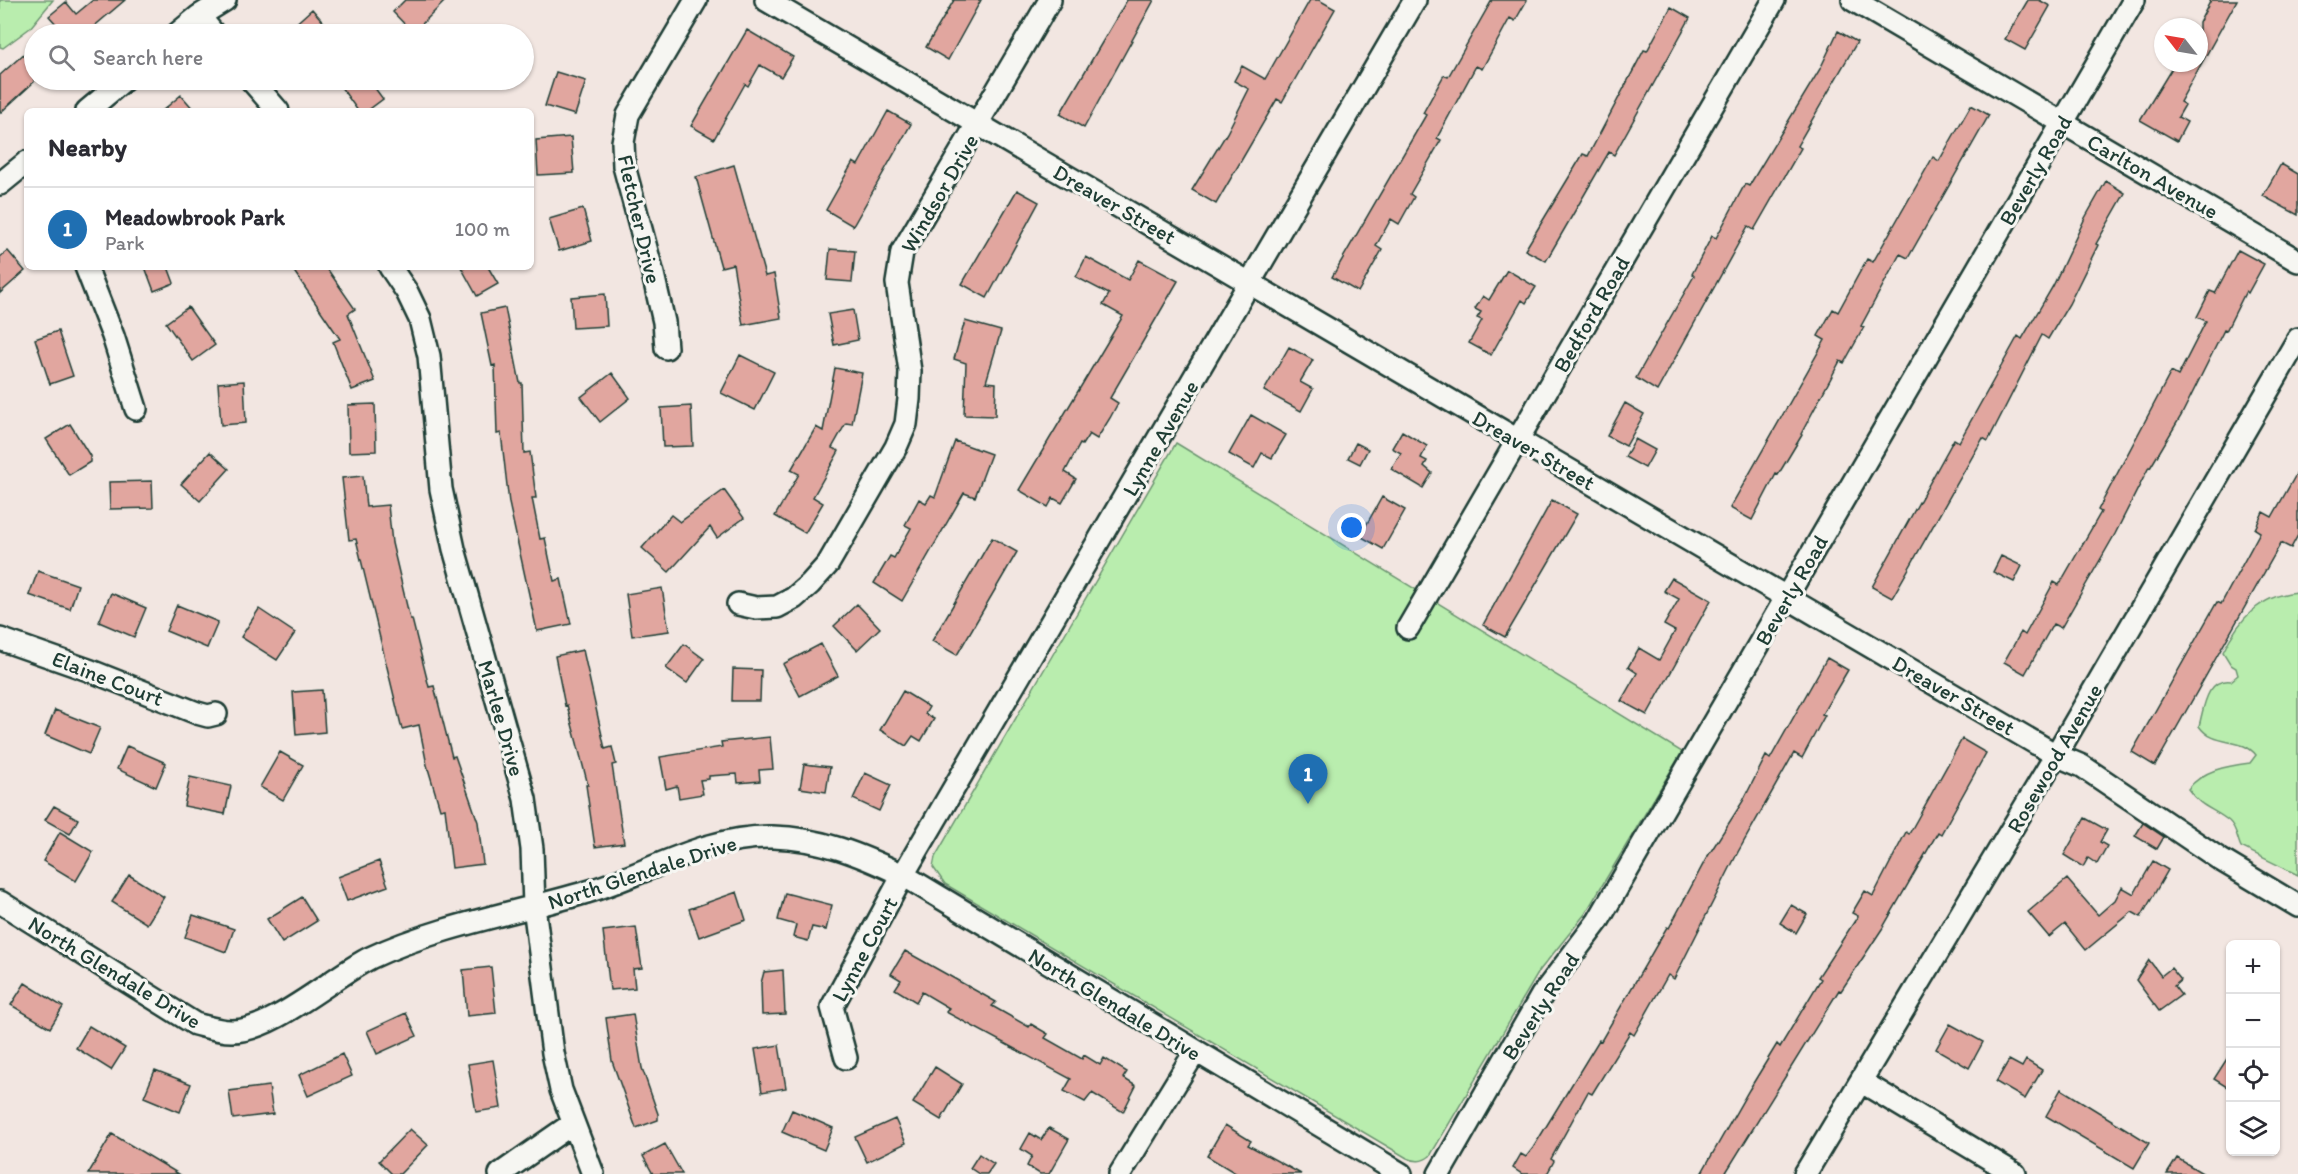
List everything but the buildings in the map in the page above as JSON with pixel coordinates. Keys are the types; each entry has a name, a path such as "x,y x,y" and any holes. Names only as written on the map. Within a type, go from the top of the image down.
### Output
{"street":[{"path":"189,24 225,0"},
{"name":"Fletcher Drive","path":"666,348 664,322 653,274 624,166 623,142 628,115 696,0"},
{"name":"Dreaver Street","path":"766,0 2056,755 2082,766 2221,860 2298,906"},
{"name":"Windsor Drive","path":"738,603 756,608 777,607 794,598 810,584 828,564 896,447 906,424 910,371 897,283 902,252 1050,0"},
{"name":"Lynne Avenue","path":"903,875 1251,284 1415,0"},
{"name":"Bedford Road","path":"1407,628 1774,0"},
{"name":"Carlton Avenue","path":"1852,0 2298,261"},
{"name":"Beverly Road","path":"1439,1174 1542,995 1598,921 2134,0"},
{"path":"199,16 206,24"},
{"path":"91,108 112,90"},
{"path":"260,90 275,108"},
{"path":"0,184 24,171"},
{"path":"87,270 113,336 136,410"},
{"name":"Marlee Drive","path":"392,270 407,292 420,319 429,356 441,489 454,549 525,799 532,849 534,906 554,1053 572,1124 593,1174"},
{"name":"Rosewood Avenue","path":"1804,1174 1862,1082 2056,755 2298,339"},
{"name":"Elaine Court","path":"0,639 91,671 197,713 208,716 216,714"},
{"name":"North Glendale Drive","path":"0,902 195,1024 232,1031 252,1028 271,1019 369,959 402,945 589,891 691,852 739,838 772,837 829,844 860,855 903,875 1401,1174"},
{"name":"Lynne Court","path":"846,1058 831,1007 903,875"},
{"path":"1120,1174 1195,1052"},
{"path":"1862,1082 2015,1174"},
{"path":"500,1174 572,1124"}],"green space":[{"path":"0,0 53,0 33,24 24,24 24,32 3,48 0,47"},
{"path":"1176,443 1682,752 1585,914 1540,970 1430,1156 1422,1160 1407,1158 945,884 933,867 935,857"},
{"path":"2298,592 2298,875 2241,847 2232,824 2202,804 2188,789 2208,773 2250,763 2256,755 2243,746 2212,737 2199,726 2211,689 2216,684 2231,681 2238,675 2236,668 2231,665 2223,652 2236,629 2252,611 2272,598"}],"place":[{"name":"Meadowbrook Park","path":"1308,804"}]}
